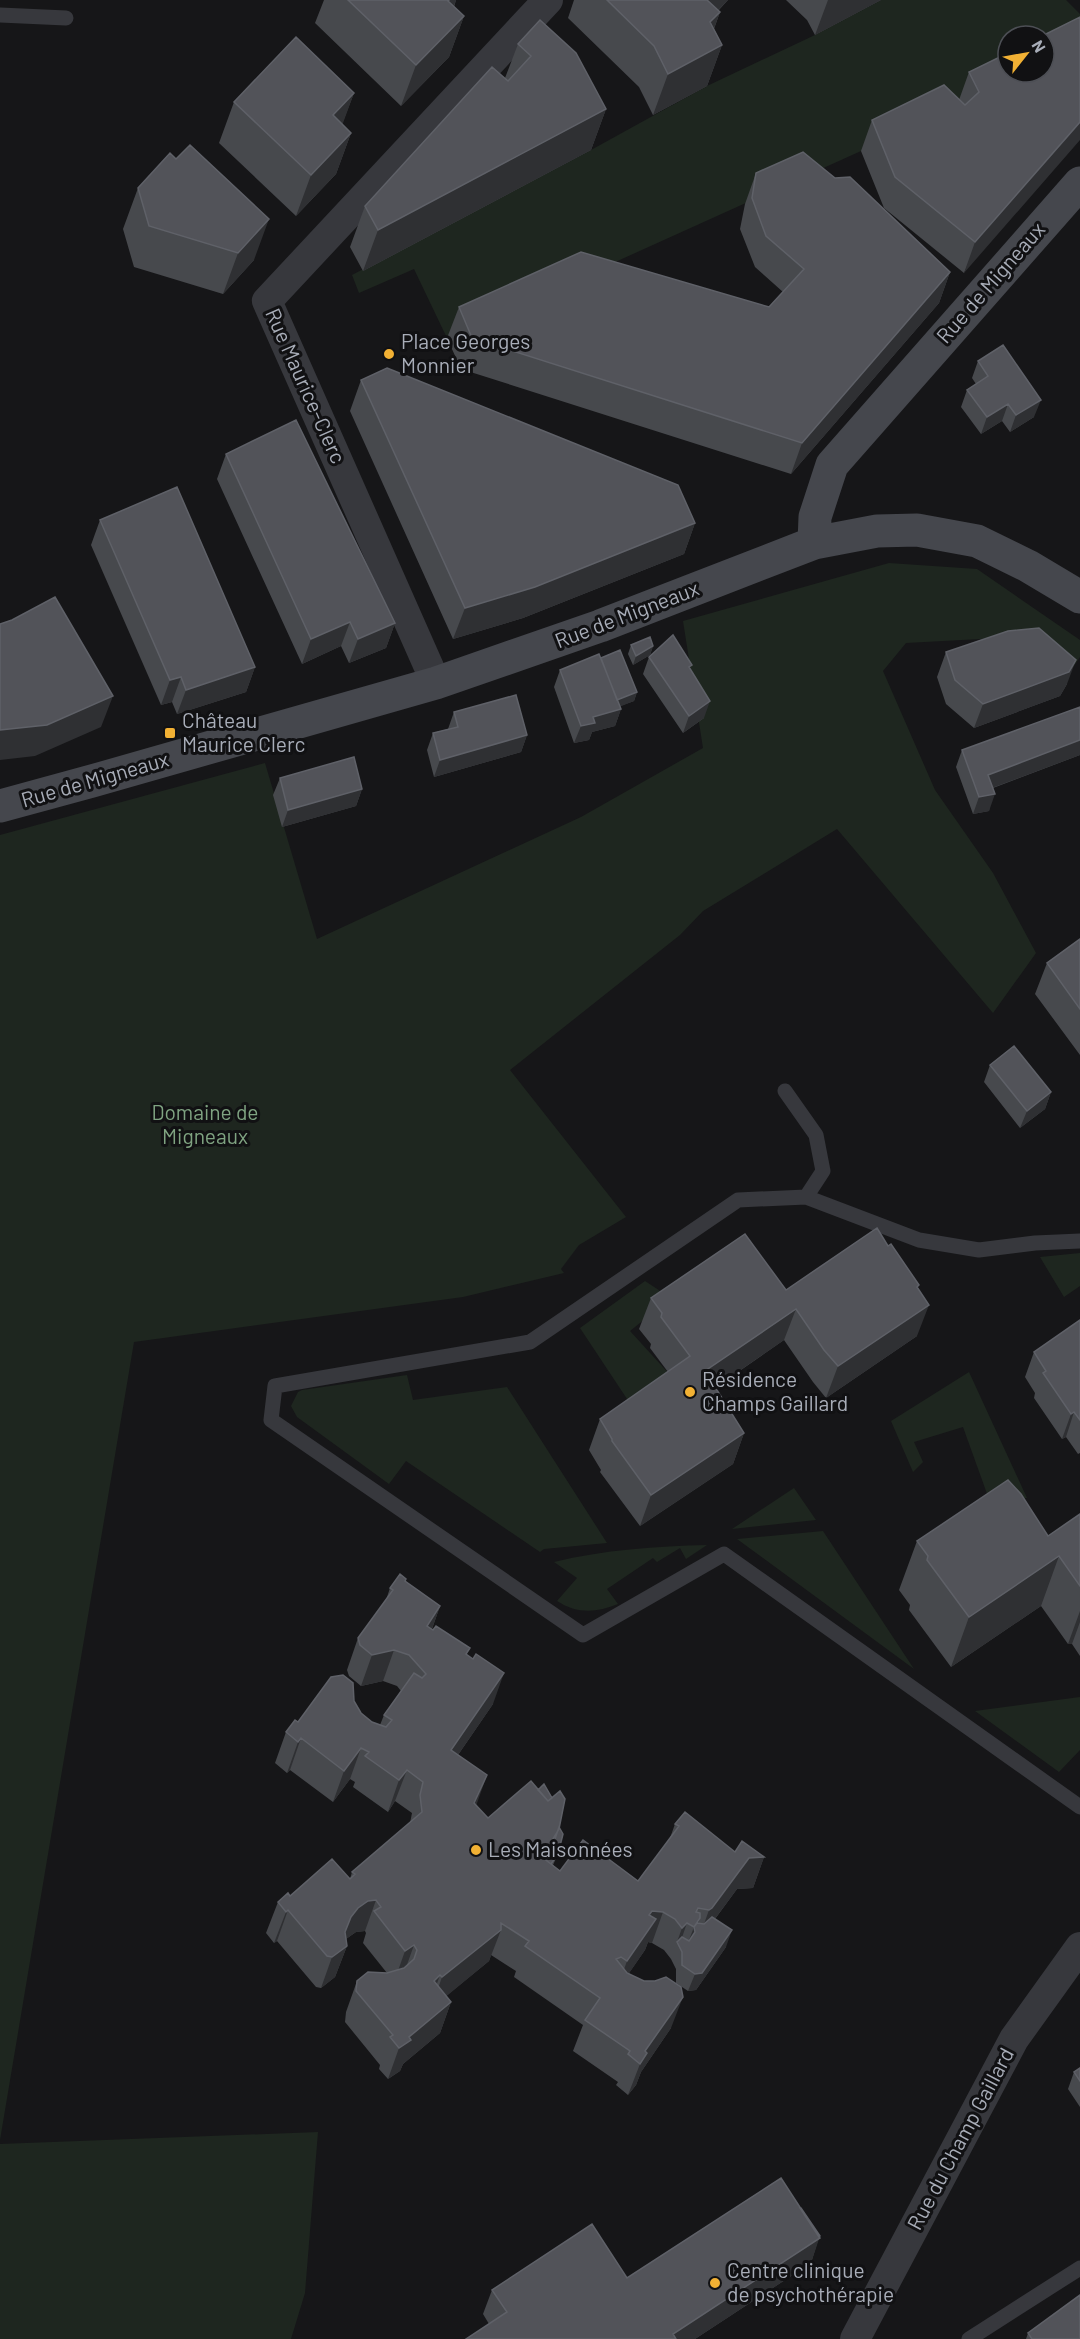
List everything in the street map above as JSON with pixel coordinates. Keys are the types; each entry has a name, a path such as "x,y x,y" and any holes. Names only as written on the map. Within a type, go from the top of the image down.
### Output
{"street":[{"name":"Rue Maurice-Clerc","path":"436,683 267,301 548,0"},
{"name":"Rue de Migneaux","path":"0,806 436,683 600,626 814,543 815,518 832,465 1080,183"},
{"path":"814,543 877,531 917,530 977,541 1028,566 1080,597"},
{"name":"Rue du Champ Gaillard","path":"855,2339 1014,2039 1080,1947"}],"lane":[{"path":"0,15 66,18"},
{"path":"785,1091 816,1135 818,1144 823,1171 806,1197"},
{"path":"1080,1240 979,1250 919,1240 806,1197 738,1200 530,1342 275,1386 271,1420 583,1635 724,1554 1080,1807"},
{"path":"969,2339 1080,2268"}],"green space":[{"path":"881,0 1066,0 1080,14 1080,42 1056,38 1056,24 996,24 997,84 861,151 447,338 414,269 359,293 352,275 591,150 707,86 815,35"},
{"name":"Domaine de Migneaux","path":"889,563 977,569 1080,640 1080,657 1070,672 999,638 906,643 883,671 935,790 993,873 1036,953 993,1013 837,829 703,911 680,935 510,1070 626,1217 579,1245 561,1269 564,1273 463,1297 134,1342 0,2140 0,835 265,763 317,939 581,817 703,748 683,621"},
{"path":"1080,1253 1080,1286 1064,1297 1040,1257"},
{"path":"645,1281 671,1298 630,1331 672,1377 635,1411 580,1328"},
{"path":"969,1372 1027,1498 990,1502 963,1427 914,1442 923,1462 913,1472 891,1421"},
{"path":"407,1375 413,1400 507,1387 607,1543 544,1549 540,1552 406,1461 389,1484 297,1417 291,1406 298,1392 302,1390"},
{"path":"794,1488 816,1520 732,1529"},
{"path":"823,1531 914,1669 737,1539"},
{"path":"707,1545 686,1559 680,1548 657,1562 653,1558 607,1589 618,1604 587,1611 572,1608 557,1601 577,1578 554,1562 630,1549"},
{"path":"1080,1697 1080,1750 1059,1772 975,1711"},
{"path":"318,2132 305,2293 291,2339 0,2339 0,2144"}],"building":[{"path":"348,0 449,0 464,16 416,65"},
{"path":"607,0 707,0 720,12 710,22 722,45 668,74 654,46"},
{"path":"1080,17 1080,122 975,242 895,177 872,120 944,85 965,105 979,92 969,72 996,59 996,84 1056,84 1056,29"},
{"path":"540,20 576,53 606,109 378,230 365,206 492,67 508,81 531,56 518,44"},
{"path":"296,37 354,93 333,115 351,133 311,175 234,102"},
{"path":"190,145 269,219 238,253 149,226 138,188 170,153 176,159"},
{"path":"803,152 835,178 850,177 950,272 802,443 472,338 459,307 581,252 769,307 804,269 766,236 752,198 756,173"},
{"path":"1003,345 1041,400 1016,415 1008,404 987,417 967,390 988,376 978,361"},
{"path":"387,368 678,485 695,523 535,587 465,608 361,380"},
{"path":"296,420 395,623 358,639 350,622 311,639 226,454"},
{"path":"177,487 255,667 186,690 181,677 170,680 100,520"},
{"path":"55,597 113,696 47,725 0,730 0,624"},
{"path":"1039,628 1076,660 1069,672 983,704 955,680 946,652 1008,631"},
{"path":"673,635 692,665 689,667 710,701 689,716 649,657"},
{"path":"650,637 653,646 636,656 631,645"},
{"path":"620,650 637,692 617,700 601,658"},
{"path":"599,654 621,709 593,717 595,723 581,726 560,670"},
{"path":"516,695 527,735 440,760 433,733 458,727 454,712"},
{"path":"1080,707 1080,740 988,775 995,794 979,797 962,750"},
{"path":"354,757 362,789 288,810 280,778"},
{"path":"1080,939 1080,1009 1047,963"},
{"path":"1014,1046 1051,1092 1027,1111 990,1065"},
{"name":"Résidence Champs Gaillard","path":"877,1228 888,1246 891,1244 919,1285 917,1287 929,1305 838,1366 796,1309 705,1371 744,1433 651,1495 612,1441 600,1419 690,1356 661,1317 662,1313 651,1298 745,1234 786,1290"},
{"path":"1080,1320 1080,1420 1074,1412 1071,1414 1043,1373 1046,1371 1034,1352"},
{"path":"1008,1480 1021,1494 1048,1536 1080,1514 1080,1586 1059,1556 969,1617 927,1560 928,1556 917,1541"},
{"name":"Les Maisonnées","path":"400,1574 406,1579 405,1581 440,1606 427,1626 433,1630 436,1626 470,1648 466,1654 473,1659 476,1654 504,1673 451,1750 487,1775 474,1803 488,1818 531,1781 548,1801 560,1791 565,1799 559,1829 542,1857 560,1871 583,1840 638,1881 679,1826 675,1824 685,1812 735,1852 742,1841 764,1857 749,1858 712,1908 709,1910 698,1908 696,1912 700,1913 700,1918 694,1927 687,1923 682,1928 675,1919 663,1912 652,1911 649,1915 656,1919 627,1961 621,1957 616,1959 627,1973 644,1981 655,1981 666,1977 681,1987 683,1997 645,2051 647,2053 640,2064 628,2054 630,2051 585,2020 600,1998 525,1946 529,1941 501,1923 501,1930 434,1981 451,2002 409,2037 411,2040 399,2048 390,2037 393,2035 356,1991 357,1981 368,1972 387,1973 404,1968 414,1959 417,1950 414,1945 405,1951 374,1911 381,1907 376,1900 368,1901 351,1917 345,1932 347,1946 332,1957 327,1956 288,1910 286,1912 278,1902 288,1893 290,1896 332,1859 350,1879 355,1874 352,1872 422,1812 420,1795 423,1782 407,1770 399,1780 365,1756 369,1752 361,1748 344,1771 301,1738 298,1742 286,1732 295,1720 298,1722 331,1677 343,1675 353,1683 354,1701 361,1713 372,1722 386,1727 392,1720 384,1715 414,1673 422,1678 426,1674 409,1655 394,1650 372,1655 360,1645 358,1638 393,1590 390,1588"},
{"path":"544,1784 552,1798 548,1801 538,1790"},
{"path":"559,1827 563,1834 558,1854 551,1864 546,1860"},
{"path":"712,1917 732,1930 702,1973 695,1974 682,1965 682,1952 677,1942 682,1937 689,1941 695,1932 694,1927 697,1923 704,1924"},
{"path":"1080,2068 1080,2081 1074,2072"},
{"name":"Centre clinique de psychothérapie","path":"781,2178 820,2238 673,2334 676,2339 466,2339 507,2312 492,2290 592,2224 627,2278"},
{"path":"800,2208 820,2236 819,2237"},
{"path":"1080,2295 1080,2339 1032,2339 1028,2333"}],"place":[{"name":"Place Georges Monnier","path":"389,354"},
{"name":"Château Maurice Clerc","path":"170,733"},
{"name":"Résidence Champs Gaillard","path":"690,1392"},
{"name":"Les Maisonnées","path":"476,1850"},
{"name":"Centre clinique de psychothérapie","path":"715,2283"}]}
